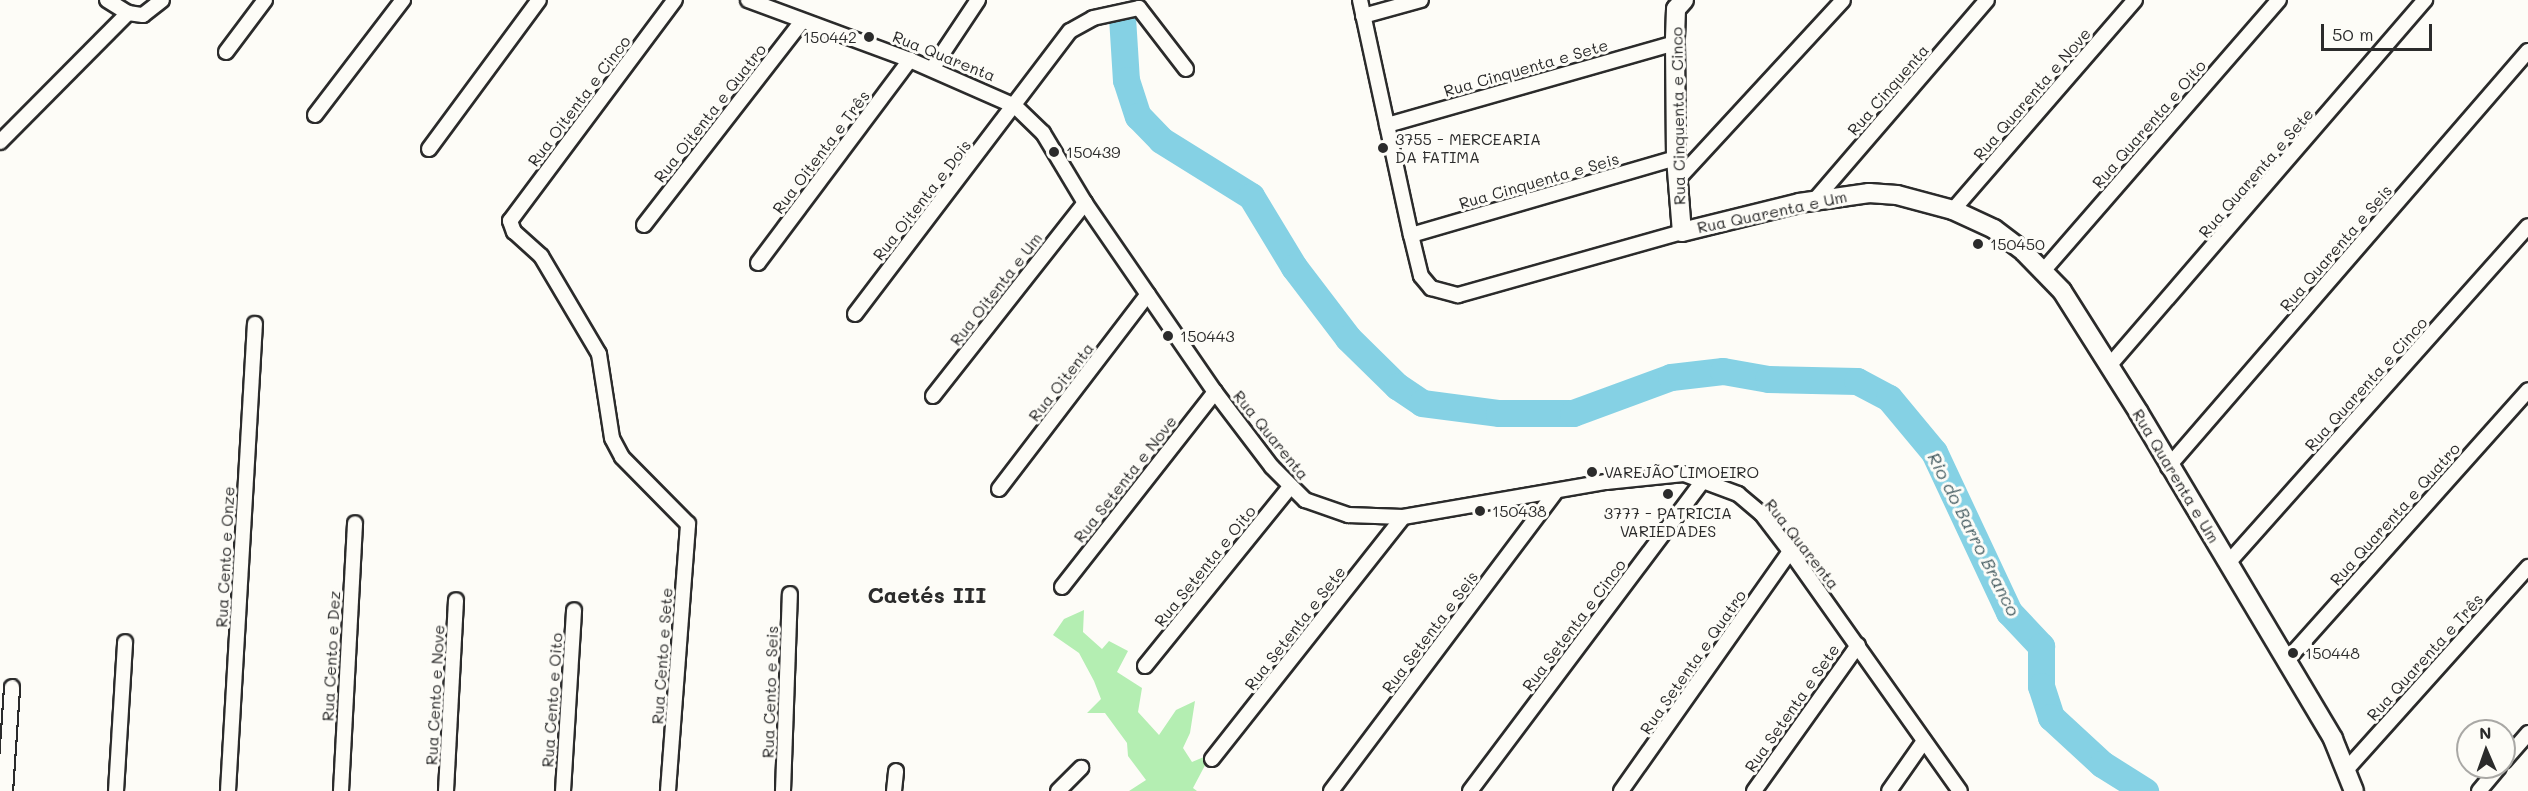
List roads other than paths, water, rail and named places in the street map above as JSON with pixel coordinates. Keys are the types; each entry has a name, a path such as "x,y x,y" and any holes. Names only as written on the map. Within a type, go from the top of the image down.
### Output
{"street":[{"path":"107,0 128,13 143,15 162,0"},
{"path":"226,52 265,0"},
{"path":"315,115 403,0"},
{"path":"429,149 539,0"},
{"name":"Rua Oitenta e Cinco","path":"675,0 510,221 514,232 541,256 599,354 612,438 622,457 688,524"},
{"name":"Rua Quarenta","path":"748,0 910,60 1015,106 1043,133 1085,203 1215,392 1290,487 1305,500 1347,515 1403,517 1650,475 1684,474 1704,479 1738,494 1761,513 1790,551 1960,791"},
{"path":"932,69 978,0"},
{"name":"Rua Quarenta e Um","path":"1360,0 1421,276 1431,288 1458,295 1682,232 1814,201 1869,193 1897,195 1953,210 1994,230 2044,270 2109,366 2168,467 2287,660 2346,770 2354,791"},
{"path":"1363,16 1421,0"},
{"path":"1678,179 1843,0"},
{"name":"Rua Cinquenta","path":"1814,201 1987,0"},
{"name":"Rua Quarenta e Nove","path":"1953,210 2135,0"},
{"name":"Rua Quarenta e Oito","path":"2044,270 2279,0"},
{"name":"Rua Quarenta e Sete","path":"2109,366 2426,0"},
{"name":"Rua Cinquenta e Cinco","path":"1679,3 1675,43 1676,158 1682,232"},
{"path":"1138,4 1186,69"},
{"name":"Rua Oitenta e Dois","path":"855,314 1070,32 1094,18 1138,4"},
{"path":"0,142 128,13"},
{"name":"Rua Oitenta e Quatro","path":"644,225 802,21"},
{"name":"Rua Cinquenta e Sete","path":"1387,125 1675,43"},
{"name":"Rua Quarenta e Seis","path":"2168,467 2528,51"},
{"name":"Rua Oitenta e Três","path":"758,263 910,60"},
{"name":"Rua Cinquenta e Seis","path":"1412,235 1676,158"},
{"name":"Rua Oitenta e Um","path":"933,396 1085,203"},
{"name":"Rua Quarenta e Cinco","path":"2228,563 2528,226"},
{"name":"Rua Oitenta","path":"999,489 1148,294"},
{"name":"Rua Cento e Onze","path":"228,791 255,324"},
{"name":"Rua Quarenta e Quatro","path":"2287,660 2528,390"},
{"name":"Rua Setenta e Nove","path":"1062,587 1215,392"},
{"name":"Rua Setenta e Cinco","path":"1470,791 1704,479"},
{"name":"Rua Setenta e Oito","path":"1145,666 1290,487"},
{"name":"Rua Setenta e Seis","path":"1332,791 1554,493"},
{"name":"Rua Setenta e Sete","path":"1212,759 1403,517"},
{"name":"Rua Cento e Dez","path":"341,791 355,523"},
{"name":"Rua Cento e Sete","path":"668,791 688,524"},
{"name":"Rua Setenta e Quatro","path":"1621,791 1790,551"},
{"name":"Rua Quarenta e Três","path":"2346,770 2528,567"},
{"name":"Rua Cento e Seis","path":"783,791 790,594"},
{"name":"Rua Cento e Nove","path":"446,791 456,600"},
{"name":"Rua Cento e Oito","path":"562,791 574,610"},
{"path":"116,791 124,642"},
{"name":"Rua Setenta e Sete","path":"1754,791 1858,645"},
{"path":"4,791 12,687"},
{"path":"2516,747 2528,733"},
{"path":"1889,791 1924,741"},
{"path":"1058,791 1081,768"},
{"path":"894,791 896,771"},
{"path":"2478,791 2488,779"}],"waterway":[{"name":"Rio do Barro Branco","path":"1122,17 1126,80 1138,116 1161,140 1251,196 1294,267 1348,338 1397,386 1422,403 1499,413 1573,413 1671,377 1723,371 1768,379 1857,381 1889,398 1934,452 2009,612 2041,646 2041,686 2051,717 2102,764 2145,791"}],"place":[{"name":"150442","path":"869,37"},
{"name":"3755 - MERCEARIA DA FATIMA","path":"1383,148"},
{"name":"150439","path":"1054,152"},
{"name":"150450","path":"1978,244"},
{"name":"150443","path":"1168,336"},
{"name":"VAREJÃO LIMOEIRO","path":"1592,472"},
{"name":"3777 - PATRICIA VARIEDADES","path":"1668,494"},
{"name":"150438","path":"1480,511"},
{"name":"150448","path":"2293,653"}],"district":[{"name":"Caetés III","path":"927,595"}]}
